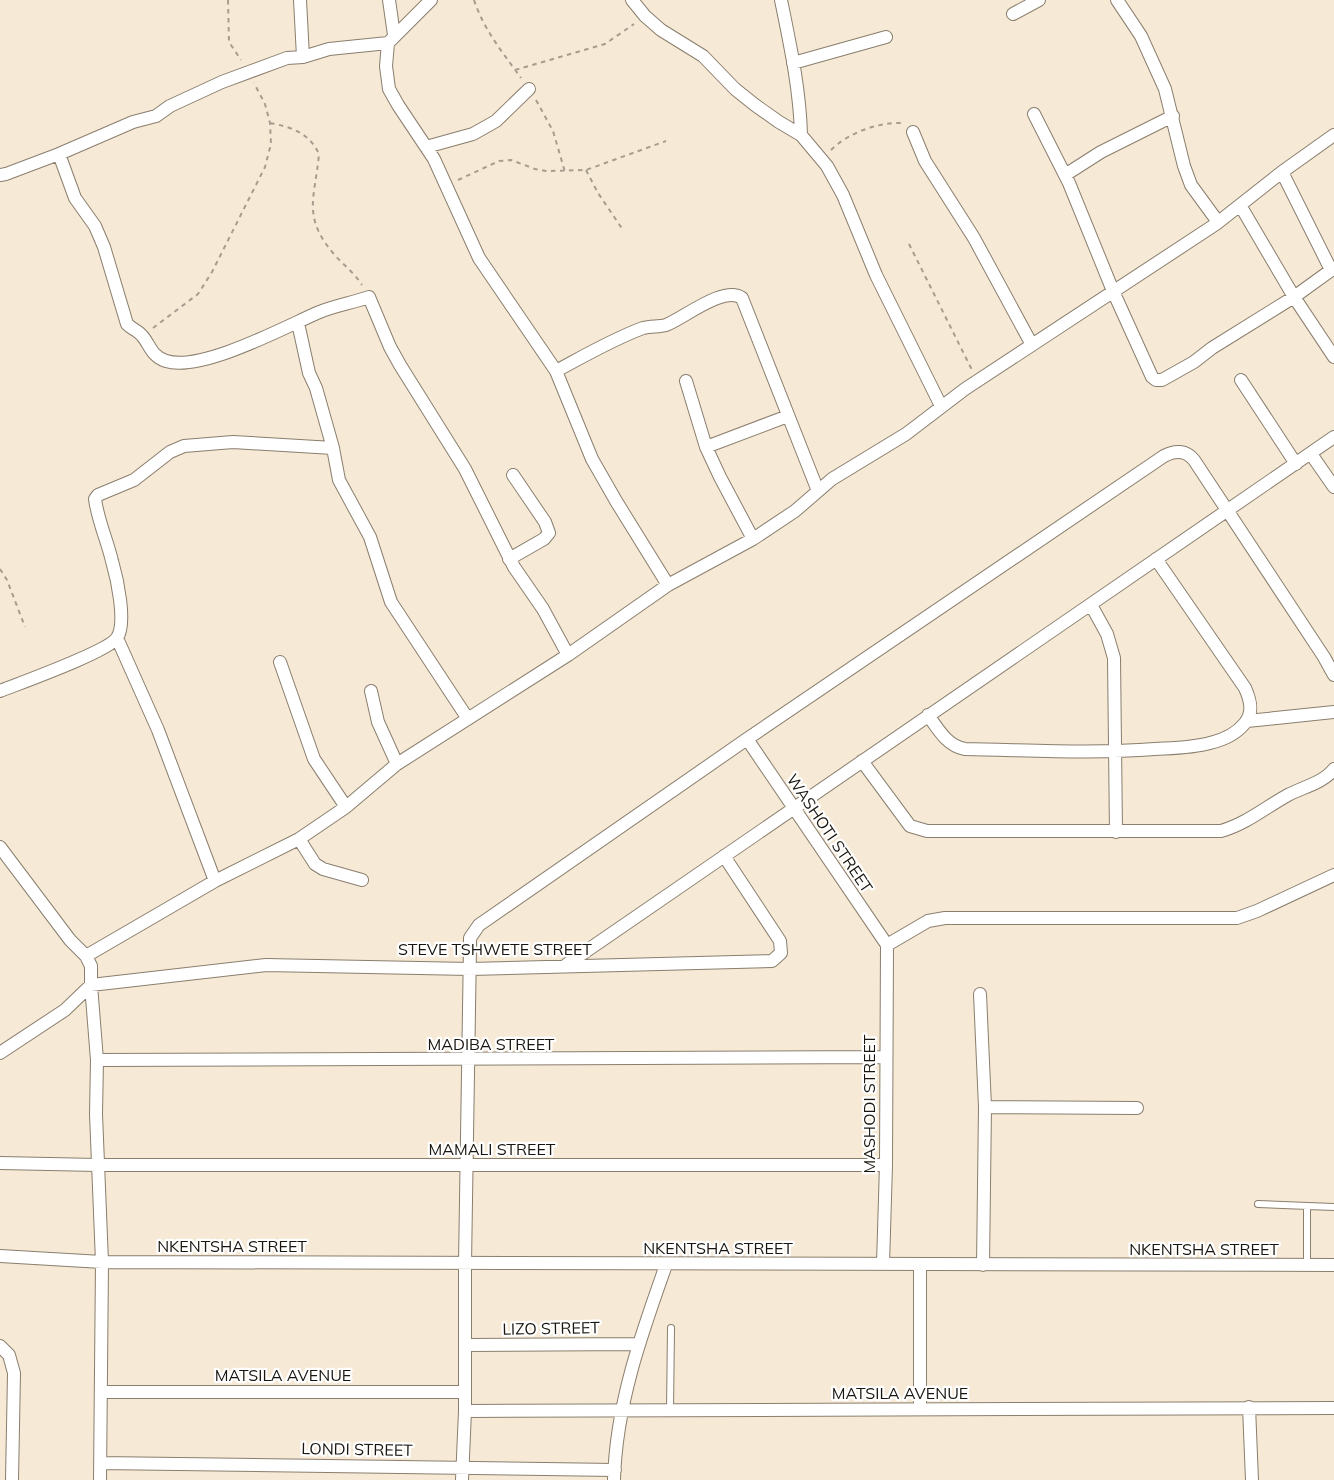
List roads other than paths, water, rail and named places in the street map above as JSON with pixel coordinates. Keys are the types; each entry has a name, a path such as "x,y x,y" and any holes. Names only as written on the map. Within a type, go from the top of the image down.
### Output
{"street":[{"path":"300,0 303,57"},
{"path":"389,0 391,39 386,66 389,89 434,159 479,258 556,371 597,468 668,585"},
{"path":"0,175 59,154 133,122 156,116 170,106 211,87 287,58 303,57 391,39 431,0"},
{"path":"632,0 645,16 674,39 703,56 735,89 755,105 801,135 822,159 843,195 876,275 941,406"},
{"path":"782,0 801,119 801,135"},
{"path":"1013,14 1040,0"},
{"path":"1117,0 1149,53 1165,89 1186,175 1197,195 1218,222"},
{"path":"793,63 886,37"},
{"path":"426,147 473,134 496,121 529,89"},
{"path":"1034,114 1065,175 1113,291 1152,377 1157,381 1194,362 1212,348 1294,297 1332,269 1282,172"},
{"path":"1065,175 1101,152 1173,116"},
{"path":"913,132 925,161 974,238 1032,345"},
{"path":"86,956 215,881 298,840 346,807 397,764 568,656 668,585 753,539 795,511 832,479 906,434 978,380 1218,222 1334,135"},
{"path":"59,154 75,198 95,226 104,247 127,324 139,332 160,358 174,363 224,354 319,312 369,297 390,347 465,469 509,559 543,609 568,656"},
{"path":"1240,205 1294,297 1330,341 1334,357"},
{"path":"556,371 617,339 644,328 665,325 708,303 734,294 742,298 818,491"},
{"path":"298,323 309,373 316,388 333,448 339,480 370,537 393,608 468,719"},
{"path":"1241,380 1296,464"},
{"path":"686,381 706,447 753,539"},
{"path":"706,447 788,416"},
{"path":"565,966 1334,437"},
{"path":"0,691 86,656 117,638 120,628 117,582 98,517 95,499 98,495 134,480 170,452 184,446 225,442 333,448"},
{"path":"462,1480 466,1346 465,1264 470,939 479,925 747,739 1168,454 1182,452 1190,455 1334,675"},
{"path":"1311,454 1334,487"},
{"path":"509,559 544,539 549,533 545,522 513,475"},
{"path":"928,715 945,738 960,748 1114,752 1194,746 1212,743 1233,734 1247,721 1251,705 1245,688 1156,559"},
{"path":"1091,605 1105,628 1114,658 1116,832"},
{"path":"117,638 158,730 215,881"},
{"path":"280,662 314,759 346,807"},
{"path":"371,691 378,722 397,764"},
{"path":"1247,721 1334,711"},
{"name":"WASHOTI STREET","path":"747,739 886,945"},
{"path":"862,761 904,819 910,826 920,830 1212,832 1230,829 1288,795 1326,777 1334,769"},
{"path":"298,840 315,864 323,869 362,880"},
{"path":"0,847 70,940 86,956 91,966 97,1060 96,1114 102,1262 100,1480"},
{"name":"STEVE TSHWETE STREET","path":"92,985 266,965 470,969 766,963 775,960 781,953 780,941 724,856"},
{"path":"886,945 928,921 945,918 1237,918 1334,875"},
{"name":"MASHODI STREET","path":"883,1264 886,1166 886,945"},
{"path":"0,1053 65,1010 92,985"},
{"path":"980,994 985,1107 983,1265"},
{"name":"MADIBA STREET","path":"97,1060 885,1057"},
{"path":"985,1107 1137,1108"},
{"name":"MAMALI STREET","path":"0,1163 886,1166"},
{"name":"NKENTSHA STREET","path":"0,1256 102,1262 1334,1265"},
{"path":"920,1264 920,1409"},
{"path":"614,1475 621,1411 637,1344 666,1265"},
{"name":"LIZO STREET","path":"466,1346 637,1344"},
{"path":"0,1347 9,1355 14,1373 6,1424 12,1480"},
{"name":"MATSILA AVENUE","path":"101,1392 464,1392"},
{"path":"1249,1407 1252,1480"},
{"name":"MATSILA AVENUE","path":"465,1411 1334,1408"},
{"name":"LONDI STREET","path":"100,1463 462,1467 614,1475"}],"lane":[{"path":"1258,1204 1334,1207"},
{"path":"1306,1207 1307,1265"},
{"path":"670,1411 671,1328"}]}
